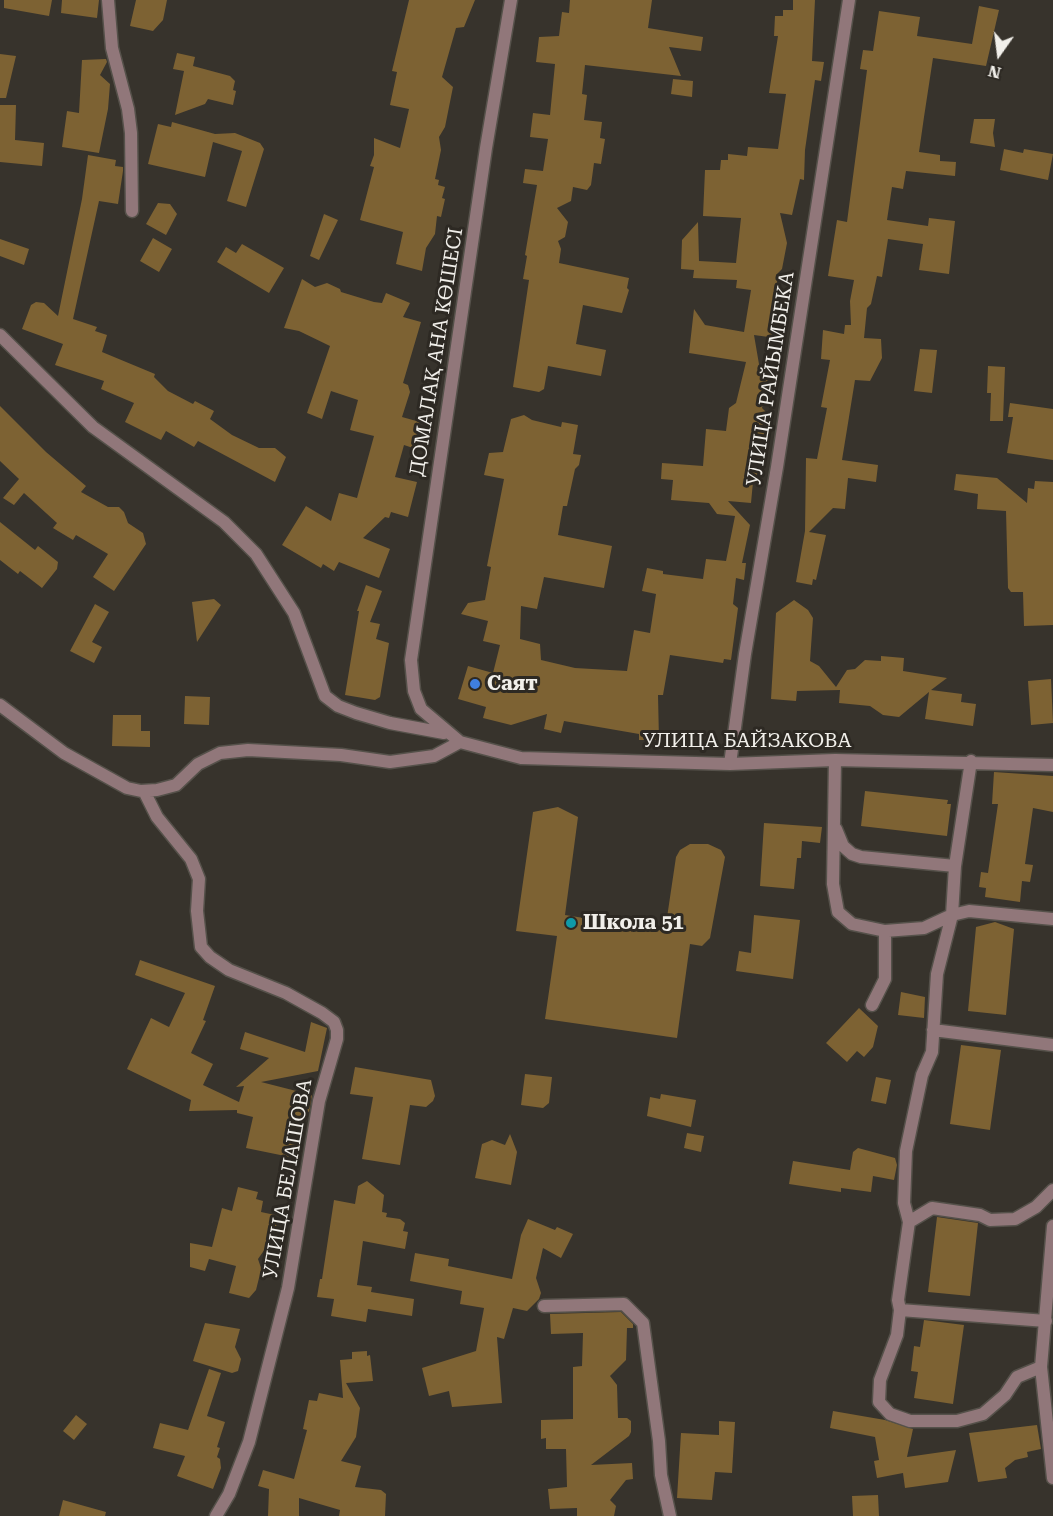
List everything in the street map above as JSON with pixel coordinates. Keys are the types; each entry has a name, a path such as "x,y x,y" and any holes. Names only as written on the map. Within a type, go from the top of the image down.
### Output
{"street":[{"path":"108,0 112,48 128,109 131,133 132,211"},
{"name":"ДОМАЛАҚ АНА КӨШЕСІ","path":"421,709 414,691 411,660 486,147 511,0"},
{"name":"УЛИЦА РАЙЫМБЕКА","path":"730,764 745,654 777,467 849,0"},
{"name":"УЛИЦА БАЙЗАКОВА","path":"0,335 93,427 224,522 256,554 294,613 325,696 338,706 356,713 390,723 446,733"},
{"path":"0,705 64,753 128,788 144,791 176,785 198,764 220,753 248,750 342,755 390,762 434,756 460,742"},
{"name":"УЛИЦА БАЙЗАКОВА","path":"421,709 446,733 460,742 521,758 730,764 835,760 1053,765"},
{"path":"835,760 832,884 838,912 852,924 885,931 924,928 952,915 969,911 1053,919"},
{"path":"971,762 955,866 952,915 937,974 932,1052 922,1075 906,1151 904,1203 909,1222 898,1300 900,1310 897,1335 879,1390 879,1402 899,1418 939,1422 983,1414 1005,1395 1017,1377 1041,1367"},
{"name":"УЛИЦА БЕЛАШОВА","path":"144,791 157,817 191,859 199,879 197,911 201,947 210,957 229,969 286,993 322,1013 334,1022 338,1039 319,1101 288,1288 249,1442 228,1494 216,1516"},
{"path":"835,827 843,846 852,854 955,866"},
{"path":"872,1005 885,979 885,931"},
{"path":"933,1030 1053,1045"},
{"path":"909,1222 932,1208 980,1215 990,1220 1015,1219 1036,1207 1053,1190"},
{"path":"1053,1226 1041,1367 1053,1478"},
{"path":"544,1306 624,1304 643,1323 659,1441 661,1475 670,1516"},
{"path":"900,1310 1046,1321"}],"building":[{"path":"4,0 52,0 49,16 4,8"},
{"path":"62,0 99,0 97,18 61,13"},
{"path":"136,0 167,0 163,20 153,31 130,26"},
{"path":"409,0 475,0 464,27 456,28 442,77 453,87 445,127 439,137 441,150 435,179 439,180 438,185 445,187 442,198 445,199 441,217 437,216 435,234 426,248 422,271 396,264 403,232 360,220 374,167 370,166 374,155 374,138 400,148 409,109 390,105 397,72 392,71"},
{"path":"570,0 652,0 648,28 703,37 701,51 669,47 681,76 585,65 582,94 587,95 584,120 602,122 600,138 605,139 601,164 594,163 591,185 587,190 573,187 571,201 557,208 568,222 565,237 558,241 561,249 559,263 629,278 627,288 629,290 622,313 583,305 576,344 606,350 601,376 548,366 544,389 539,392 513,387 529,280 523,279 527,256 525,255 537,185 523,183 525,169 543,171 548,139 530,137 533,113 550,115 555,64 536,62 539,37 559,36 562,12 569,13"},
{"path":"793,0 815,0 812,61 824,62 821,81 815,80 805,150 804,180 800,179 792,215 780,213 787,243 782,269 776,275 778,288 776,298 780,306 776,338 754,335 760,370 769,373 762,408 769,415 765,451 760,458 760,471 753,482 751,503 728,501 750,525 742,563 746,563 744,580 736,578 733,604 738,608 731,660 724,659 723,663 670,655 663,695 658,695 659,740 639,740 639,734 564,721 561,733 544,729 547,714 511,725 483,718 486,707 458,699 468,666 493,673 500,645 483,641 488,621 461,614 468,603 485,600 491,567 487,566 504,479 484,475 489,453 503,452 511,419 524,415 532,420 561,427 562,422 578,425 573,454 581,455 579,465 575,469 567,506 563,506 558,535 612,546 604,588 544,577 537,609 521,606 520,639 540,644 541,660 575,668 627,671 634,630 650,633 656,594 642,591 647,568 663,571 663,574 703,579 706,559 726,561 735,516 717,514 709,503 671,500 673,480 661,479 662,463 703,466 706,429 726,431 729,408 736,403 746,362 689,353 694,309 705,325 744,332 751,290 736,288 737,280 693,278 694,270 681,269 682,240 698,222 699,261 736,263 741,218 703,216 705,170 720,170 721,160 728,160 728,154 747,156 748,147 778,149 786,94 769,93 778,36 774,36 775,16 783,16 783,10 793,10"},
{"path":"979,6 999,10 986,66 933,58 919,152 940,155 940,161 956,162 955,176 906,171 903,189 892,187 887,220 928,226 929,218 955,221 949,274 919,270 923,244 888,239 882,277 877,276 871,304 867,308 864,338 881,339 882,358 870,381 855,380 842,460 878,465 876,482 848,478 845,509 833,508 809,532 826,535 816,580 813,579 812,585 796,582 805,531 806,458 817,459 827,408 821,407 830,360 821,359 823,330 844,334 845,325 851,325 850,301 854,280 828,276 837,220 847,222 867,70 860,69 863,50 873,51 879,11 920,17 917,36 972,44"},
{"path":"177,53 195,57 193,66 230,76 235,81 233,90 236,91 233,105 208,99 205,104 175,115 184,71 173,69"},
{"path":"0,54 16,56 6,98 0,98"},
{"path":"106,59 107,62 100,75 110,84 108,109 99,153 62,147 67,111 79,113 82,60"},
{"path":"673,79 693,81 692,97 671,94"},
{"path":"0,105 16,105 15,140 44,143 42,166 0,162"},
{"path":"974,119 995,119 993,133 995,147 970,143"},
{"path":"172,122 215,134 235,133 260,143 264,149 246,207 227,201 242,151 213,142 205,177 148,164 158,124 171,127"},
{"path":"1004,149 1023,153 1024,149 1053,154 1048,180 1000,170"},
{"path":"88,155 116,160 115,166 123,167 123,171 118,204 99,201 73,319 97,327 95,331 107,335 102,352 155,374 154,377 168,391 193,404 195,401 214,411 210,419 232,435 259,448 275,448 286,457 275,482 198,441 194,447 166,431 161,440 125,422 134,403 101,389 104,381 55,365 63,344 22,329 31,305 36,302 44,303 58,316 82,199"},
{"path":"158,203 170,204 177,214 166,235 146,224"},
{"path":"324,214 338,220 319,260 310,256"},
{"path":"153,238 172,249 159,272 140,261"},
{"path":"0,239 29,249 24,265 0,256"},
{"path":"242,244 284,268 269,293 217,262 226,247 236,253"},
{"path":"302,279 315,287 327,283 340,289 341,292 374,302 382,303 386,293 410,303 403,317 421,322 403,383 408,385 410,392 402,417 420,422 413,448 404,445 395,477 417,482 408,517 391,512 389,518 385,517 363,538 390,549 379,578 339,562 334,571 323,564 321,568 282,545 306,506 331,521 339,493 357,498 374,436 350,430 358,400 331,391 322,419 307,413 330,346 299,331 284,328"},
{"path":"920,349 937,350 932,393 914,391"},
{"path":"988,366 1005,367 1003,421 990,421 991,393 987,393"},
{"path":"1010,403 1053,409 1053,460 1007,453 1013,417 1008,417"},
{"path":"0,406 46,452 86,486 81,492 108,507 119,507 124,512 128,523 143,533 146,544 114,591 93,577 108,554 76,535 73,540 53,528 57,523 24,493 14,505 3,498 19,479 0,461"},
{"path":"956,474 997,478 1027,503 1028,488 1034,489 1035,481 1053,482 1053,625 1024,626 1023,592 1011,592 1008,588 1006,511 977,509 978,494 954,490"},
{"path":"0,522 35,550 38,546 58,562 57,569 42,588 20,571 18,574 0,560"},
{"path":"366,585 382,591 370,622 380,624 376,639 389,643 380,697 375,700 345,695 359,611 357,611"},
{"path":"214,599 221,605 197,642 192,602"},
{"path":"794,600 808,610 813,618 810,661 819,666 836,687 847,670 855,669 865,660 881,661 881,656 904,658 903,671 947,678 931,690 962,694 961,702 976,704 973,726 925,719 929,692 899,717 883,715 870,706 839,703 840,690 797,691 796,701 771,699 776,613"},
{"path":"95,604 109,612 92,642 102,647 94,663 70,651"},
{"path":"1051,679 1053,723 1031,725 1028,681"},
{"path":"185,696 210,697 209,725 184,724"},
{"path":"113,715 141,715 141,731 150,731 150,747 112,746"},
{"path":"994,772 1053,776 1053,812 1033,808 1025,864 1033,865 1030,882 1022,881 1020,902 985,897 986,888 979,887 981,872 988,873 998,804 992,804"},
{"path":"865,791 948,800 947,804 951,804 947,836 861,826"},
{"name":"Школа 51","path":"558,807 578,817 565,915 590,919 592,915 626,920 625,925 665,931 676,857 680,850 690,844 708,844 721,850 725,857 710,938 702,946 690,944 677,1038 545,1019 557,936 516,931 533,812"},
{"path":"764,823 822,827 820,843 802,841 801,858 797,858 794,889 760,886"},
{"path":"754,915 800,920 793,979 736,971 739,951 751,953"},
{"path":"995,922 1014,929 1006,1015 968,1011 976,927"},
{"path":"140,960 215,986 203,1020 206,1021 191,1053 213,1064 203,1085 239,1102 244,1086 236,1087 269,1058 240,1049 245,1032 305,1052 311,1022 327,1028 318,1071 261,1082 312,1095 309,1112 305,1111 295,1158 246,1148 253,1117 237,1113 237,1110 189,1111 191,1100 127,1069 151,1018 169,1027 185,993 135,975"},
{"path":"901,992 925,997 924,1018 898,1015"},
{"path":"859,1008 878,1026 873,1047 864,1057 857,1051 847,1062 826,1043"},
{"path":"961,1045 1001,1050 990,1130 950,1124"},
{"path":"355,1067 431,1080 435,1096 433,1101 426,1107 410,1105 400,1165 362,1159 373,1097 350,1094"},
{"path":"525,1074 552,1077 549,1103 543,1108 521,1105"},
{"path":"876,1077 891,1080 886,1104 871,1101"},
{"path":"661,1094 696,1100 691,1127 647,1116 650,1097 660,1099"},
{"path":"687,1133 704,1136 701,1152 684,1148"},
{"path":"510,1134 517,1152 511,1185 475,1178 482,1144 492,1140 505,1145"},
{"path":"858,1148 895,1158 897,1165 894,1180 873,1176 871,1192 841,1188 841,1192 789,1184 793,1161 850,1170 853,1152"},
{"path":"367,1181 384,1195 382,1212 387,1213 386,1217 400,1219 405,1223 403,1231 408,1232 405,1249 363,1241 357,1285 372,1287 371,1292 414,1299 412,1316 368,1309 366,1322 331,1316 334,1299 317,1297 320,1279 322,1279 334,1200 355,1204 358,1186"},
{"path":"238,1187 258,1192 256,1199 263,1201 261,1212 275,1215 277,1222 274,1236 258,1259 263,1274 259,1278 256,1290 249,1298 229,1293 236,1266 209,1259 205,1271 190,1267 190,1243 212,1247 222,1208 232,1211"},
{"path":"937,1217 978,1223 970,1296 928,1292"},
{"path":"528,1219 555,1230 557,1227 573,1234 561,1258 543,1248 536,1278 541,1293 539,1299 527,1311 513,1308 504,1339 497,1337 502,1403 452,1407 449,1391 429,1396 422,1368 476,1351 484,1308 460,1304 462,1291 410,1281 415,1253 449,1259 448,1266 512,1279 521,1235"},
{"path":"621,1312 633,1324 633,1328 627,1328 626,1360 610,1376 617,1385 618,1418 627,1418 631,1421 631,1432 629,1436 591,1465 632,1463 633,1479 626,1480 610,1500 616,1506 614,1516 577,1516 577,1508 550,1509 548,1489 567,1487 566,1449 546,1449 546,1438 541,1439 541,1420 573,1419 573,1367 582,1366 583,1333 551,1334 550,1314"},
{"path":"924,1320 964,1325 953,1404 914,1398 918,1372 911,1371 914,1346 920,1347"},
{"path":"205,1323 240,1329 235,1347 241,1359 238,1371 232,1373 193,1361"},
{"path":"367,1351 367,1356 370,1355 373,1381 346,1383 360,1408 356,1437 341,1461 361,1466 355,1487 381,1490 386,1494 385,1516 339,1516 340,1510 299,1498 299,1516 268,1516 269,1489 258,1486 263,1470 294,1479 307,1430 303,1429 309,1400 317,1401 319,1393 343,1398 340,1360 352,1359 352,1352"},
{"path":"209,1369 221,1373 207,1416 225,1422 217,1447 220,1448 217,1457 220,1459 221,1468 213,1489 177,1476 185,1456 153,1448 160,1423 188,1430"},
{"path":"833,1411 885,1420 913,1429 907,1457 956,1450 948,1482 905,1488 903,1473 877,1478 874,1461 879,1460 875,1437 830,1428"},
{"path":"76,1415 87,1424 74,1440 63,1431"},
{"path":"719,1421 735,1422 732,1473 715,1472 712,1500 677,1498 681,1433 719,1435"},
{"path":"1037,1425 1041,1449 1027,1452 1028,1457 1015,1460 1005,1468 1007,1478 978,1482 969,1433"},
{"path":"878,1495 879,1516 853,1516 852,1496"},
{"path":"63,1500 106,1512 105,1516 59,1516"}],"place":[{"name":"Саят","path":"475,684"},
{"name":"Школа 51","path":"571,923"}]}
